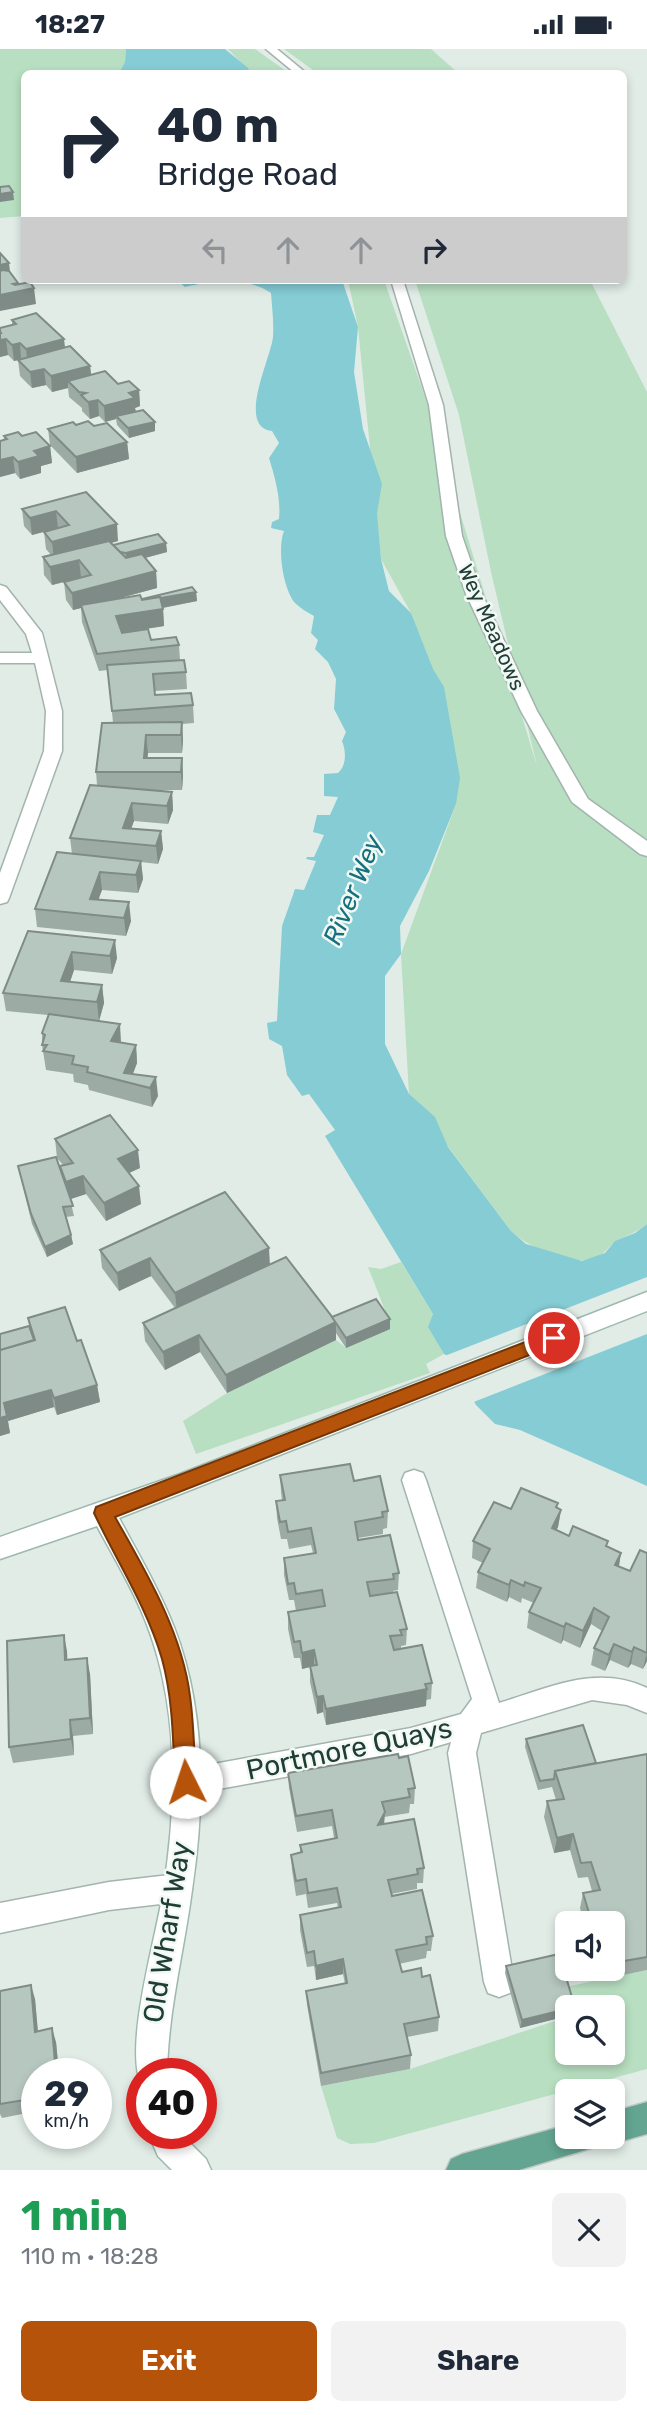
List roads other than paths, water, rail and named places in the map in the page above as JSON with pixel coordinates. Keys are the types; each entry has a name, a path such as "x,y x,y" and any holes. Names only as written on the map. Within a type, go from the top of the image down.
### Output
{"main road":[{"path":"625,2124 647,2118"},
{"path":"461,2170 555,2144"}],"street":[{"path":"271,49 297,70"},
{"name":"Wey Meadows","path":"398,284 436,405 454,536 474,594 529,711 582,802 647,850"},
{"path":"0,590 34,633 54,711 53,751 0,898"},
{"path":"0,658 42,658"},
{"path":"0,1548 103,1513 647,1301"},
{"name":"Portmore Quays","path":"414,1480 486,1702 470,1723 462,1753 499,1982"},
{"name":"Old Wharf Way","path":"103,1513 145,1590 172,1659 180,1695 186,1782 178,1888 151,2039 152,2058"},
{"name":"Portmore Quays","path":"186,1782 411,1741 592,1688 630,1693 647,1701"},
{"path":"0,1918 109,1896 178,1888"},
{"path":"173,2149 195,2170"}],"water":[{"path":"126,49 225,49 249,70 121,70 125,62"},
{"name":"River Wey","path":"251,284 343,284 358,327 354,372 363,429 382,484 377,513 381,559 389,591 411,613 433,669 444,687 460,778 456,804 429,871 400,926 401,954 385,976 385,1044 409,1094 435,1117 448,1147 511,1231 526,1244 582,1261 605,1253 615,1241 635,1233 647,1224 647,1486 520,1430 495,1424 476,1405 451,1358 444,1354 428,1327 433,1314 325,1136 335,1130 309,1094 302,1096 287,1075 282,1046 269,1039 267,1023 277,1021 282,926 295,889 304,890 316,861 306,859 314,857 324,835 313,832 317,815 330,815 338,797 324,796 324,774 338,773 343,766 345,753 342,741 346,732 334,709 336,679 328,662 315,649 318,640 311,633 314,616 295,603 284,579 281,547 284,531 271,528 272,522 279,519 279,503 269,458 279,443 272,431 262,427 257,418 258,390 273,337 271,293"}]}
